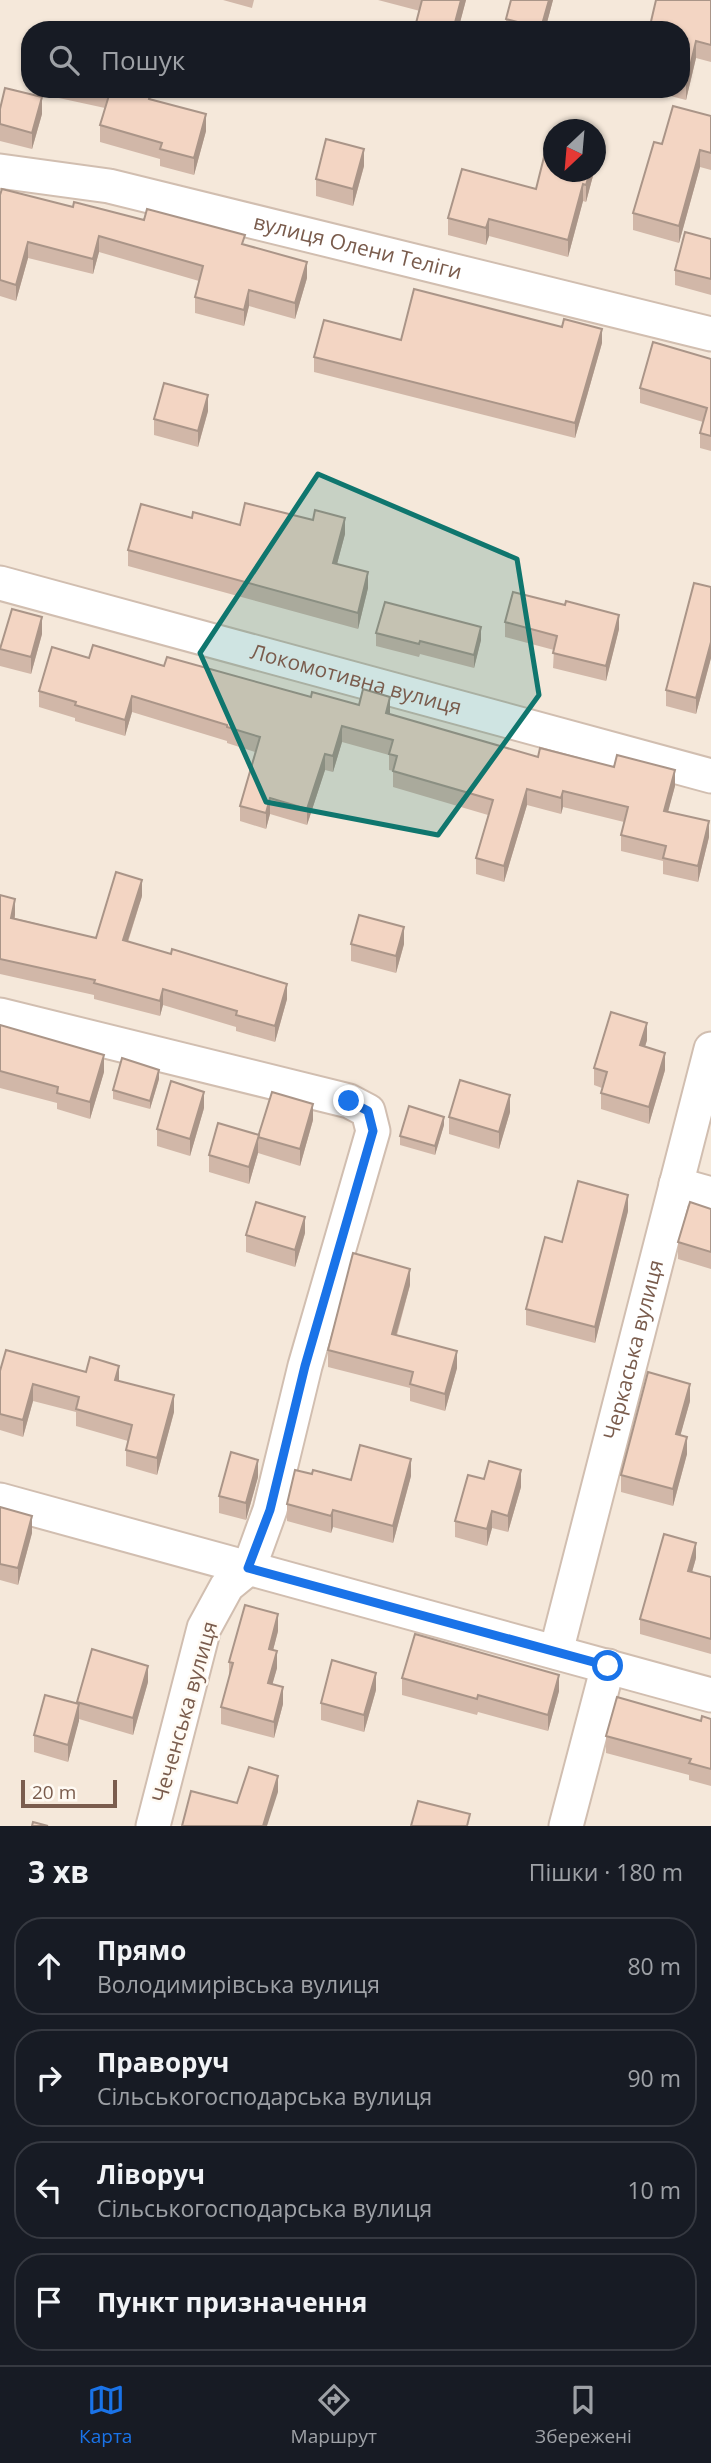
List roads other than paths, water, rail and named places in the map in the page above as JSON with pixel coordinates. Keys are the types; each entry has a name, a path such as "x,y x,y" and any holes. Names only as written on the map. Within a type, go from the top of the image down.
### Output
{"street":[{"name":"вулиця Олени Теліги","path":"0,171 109,186 711,334"},
{"name":"Локомотивна вулиця","path":"0,583 711,776"},
{"path":"0,1015 349,1101 368,1111 373,1131 305,1366 270,1510 248,1568"},
{"name":"Черкаська вулиця","path":"556,1652 711,1049"},
{"path":"676,1184 711,1194"},
{"path":"0,1500 711,1695"},
{"name":"Чеченська вулиця","path":"153,1826 204,1628 227,1587 248,1568"},
{"path":"566,1826 608,1666"}]}
